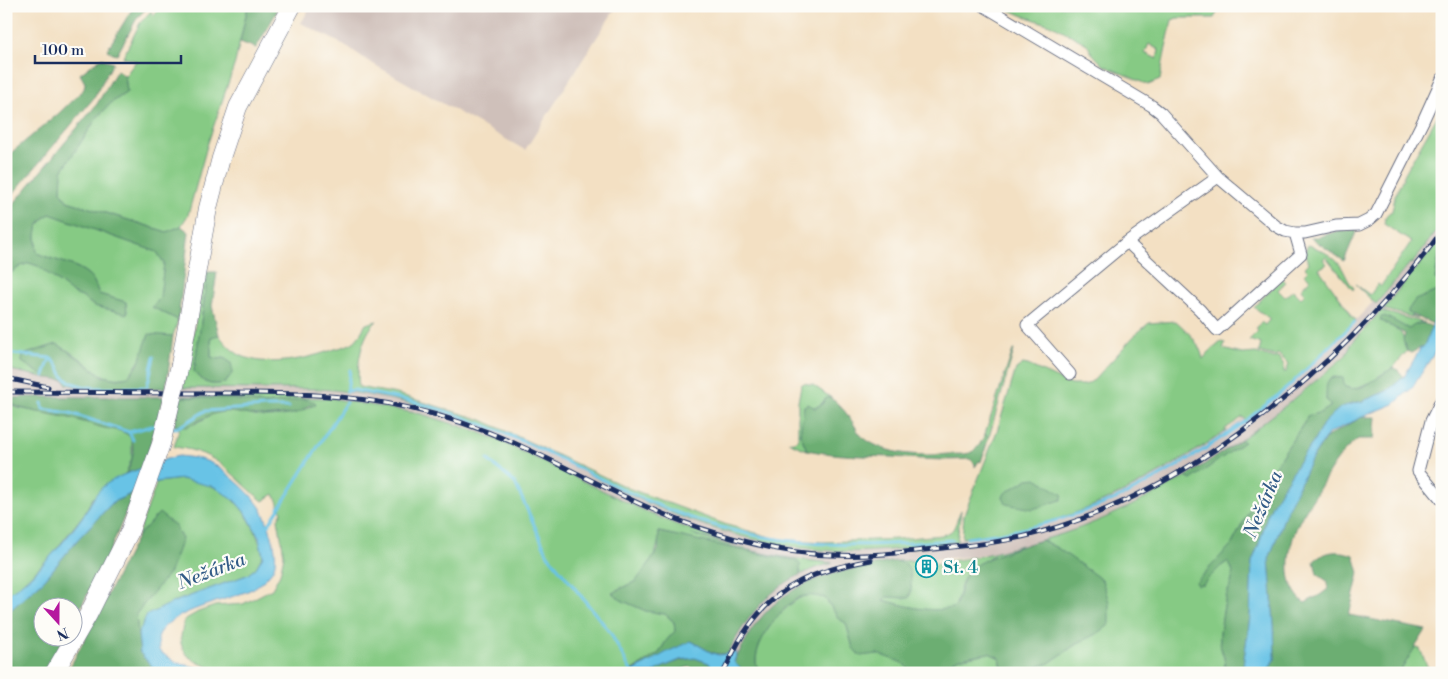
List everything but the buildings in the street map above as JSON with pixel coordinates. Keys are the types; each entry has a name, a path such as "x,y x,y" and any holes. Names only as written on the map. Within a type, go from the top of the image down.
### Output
{"main road":[{"path":"54,673 88,615 128,533 161,444 180,365 208,208 221,158 238,108 292,6"}],"street":[{"path":"984,6 1152,106 1161,113 1218,177 1276,226 1295,233 1305,233 1336,226 1359,225 1376,214 1442,79"},
{"path":"1070,374 1027,325 1128,242 1218,177"},
{"path":"1128,242 1200,310 1217,330 1301,254 1295,233"},
{"path":"1442,399 1431,421 1418,471 1442,500"}],"shaded area":[{"path":"311,6 617,6 525,150 368,61 348,47 301,23"},
{"path":"1442,217 1442,244 1381,318 1342,357 1294,399 1266,422 1212,460 1160,491 1124,509 1056,536 1003,551 968,557 896,561 835,572 819,577 795,589 774,604 750,633 728,673 717,673 741,627 767,597 789,580 830,563 799,560 756,552 714,541 301,401 6,400 6,384 12,383 6,382 6,369 46,378 65,380 66,384 257,385 376,393 481,421 535,444 625,488 719,526 801,544 919,543 982,536 1051,521 1105,500 1152,477 1226,431 1256,409 1338,339 1388,286"}],"green space":[{"path":"134,6 149,6 137,18 117,55 107,50"},
{"path":"162,6 248,6 235,63 207,146 188,215 181,226 167,232 67,201 61,191 62,171 96,119 111,103 127,92 125,76 136,61 123,57 140,23 151,11 153,16"},
{"path":"248,6 280,6 256,48 240,42"},
{"path":"1001,6 1221,6 1214,18 1177,18 1172,20 1160,80 1148,85 1103,65 1091,52 1087,44 1056,27","holes":["1149,44 1159,50 1157,59 1145,53"]},
{"path":"101,58 113,63 93,99 6,202 6,157 58,114 84,89 85,83 80,74"},
{"path":"117,70 125,76 127,92 111,103 96,119 62,171 61,191 67,201 167,232 181,226 189,232 178,320 152,307 160,298 164,263 157,252 50,214 38,226 37,253 71,265 84,272 91,278 99,294 126,302 127,314 94,306 82,297 74,294 38,266 29,263 6,276 6,213 97,104"},
{"path":"1442,108 1442,223 1412,264 1410,263 1376,304 1355,284 1370,295 1378,284 1381,286 1411,242 1384,224 1385,219 1392,211 1395,196 1405,173"},
{"path":"50,214 157,252 164,263 160,298 152,307 178,320 173,336 149,335 141,359 128,377 113,378 102,375 57,344 23,355 22,362 47,378 6,369 6,276 21,266 29,263 38,266 74,294 82,297 94,306 127,313 126,302 99,294 93,280 85,272 72,265 37,253 38,226"},
{"path":"1357,230 1344,261 1310,237 1319,237 1338,231"},
{"path":"1442,237 1435,278 1442,282 1442,289 1420,298 1411,316 1418,319 1383,309 1393,298"},
{"path":"1308,245 1312,246 1336,260 1342,268 1354,288 1353,290 1326,257 1323,259 1327,264 1319,269 1356,320 1317,360 1275,398 1246,421 1243,417 1225,429 1226,431 1185,458 1120,494 1074,513 1040,524 962,538 964,515 997,431 1016,369 1023,364 1028,365 1072,385 1085,385 1094,380 1135,335 1149,323 1176,321 1196,343 1203,359 1221,342 1225,343 1223,349 1242,354 1256,353 1275,358 1279,357 1284,365 1284,372 1286,372 1289,364 1278,354 1275,356 1259,352 1261,344 1249,340 1258,331 1256,329 1261,322 1265,325 1270,319 1254,307 1282,278 1286,282 1278,290 1285,297 1293,290 1301,298 1305,294 1301,289 1310,279 1304,274 1308,270 1305,267 1309,263 1305,251","holes":["1042,481 1054,491 1005,493 1021,484"]},
{"path":"1442,245 1442,282 1440,282 1435,279"},
{"path":"205,272 208,272 194,371 207,383 225,383 231,363 224,358 211,357 211,336 219,335 232,350 249,359 273,362 286,361 312,356 349,345 354,342 366,324 377,321 363,343 358,370 359,387 397,394 482,420 628,488 727,525 778,539 823,542 942,535 954,528 961,510 957,542 854,552 820,550 770,543 721,531 674,514 628,494 516,438 478,423 425,407 370,395 333,390 183,388"},
{"path":"208,272 217,272 212,306 219,335 211,337 211,357 224,358 231,363 233,372 225,383 219,384 207,383 194,371"},
{"path":"1442,289 1442,300 1433,324 1408,313 1415,300"},
{"path":"1381,311 1425,323 1419,323 1409,329 1398,324 1380,320 1401,333 1407,351 1393,368 1379,376 1377,380 1353,389 1345,387 1342,378 1334,377 1329,379 1326,400 1330,403 1330,407 1322,412 1307,416 1266,479 1232,544 1203,584 1227,562 1231,567 1233,576 1226,597 1220,634 1225,664 1224,673 1030,673 1040,666 1049,663 1078,643 1067,557 1059,549 1042,540 1080,528 1117,512 1153,495 1188,475 1187,478 1191,479 1243,442 1241,440 1346,355 1351,344"},
{"path":"1385,316 1409,329 1420,324 1432,327 1424,346 1411,353 1407,351 1403,340 1405,334 1380,320 1381,317"},
{"path":"149,334 173,336 166,388 83,388 66,384 65,380 47,378 22,362 23,355 57,344 102,376 118,379 128,377 138,365"},
{"path":"1014,350 989,437 985,434"},
{"path":"1393,368 1398,370 1404,377 1387,391 1363,401 1352,403 1332,415 1323,424 1313,443 1273,503 1252,562 1250,617 1242,673 1224,673 1225,664 1220,634 1226,597 1233,576 1231,567 1227,562 1203,584 1197,585 1196,582 1232,544 1266,479 1307,416 1322,412 1330,407 1330,403 1326,400 1327,382 1332,378 1343,378 1345,387 1358,388 1370,383"},
{"path":"804,383 813,385 830,397 816,407 804,406 800,434 807,450 788,442 795,442 798,438 798,402 801,385"},
{"path":"182,396 330,398 421,414 498,440 675,524 736,544 691,534 761,553 833,563 800,575 801,571 770,556 659,532 656,552 645,571 636,581 618,589 621,600 646,611 665,614 674,622 675,631 659,653 629,673 225,673 199,663 183,650 181,635 184,620 198,612 215,606 243,604 272,589 280,574 284,555 278,519 282,512 274,494 263,501 214,459 190,450 174,447 180,426 193,424 219,412 263,417 277,416 294,413 316,405 304,399 265,404 238,399"},
{"path":"26,397 164,397 144,468 126,473 132,460 133,450 133,444 127,434 74,419 30,410 6,402 6,399"},
{"path":"181,397 232,399 265,404 304,399 315,402 316,405 308,406 300,412 292,414 263,417 227,411 213,414 186,427 174,425"},
{"path":"830,397 844,411 862,436 873,444 894,452 916,455 967,454 977,448 985,434 989,437 981,462 979,461 975,467 975,464 970,459 951,460 850,455 807,450 800,434 804,406 808,404 815,408"},
{"path":"6,402 18,408 70,418 121,431 130,436 132,458 126,473 92,499 84,514 51,556 17,588 6,595"},
{"path":"1362,417 1376,417 1374,439 1358,439 1343,453 1302,516 1294,534 1289,555 1292,586 1305,603 1328,589 1327,581 1317,574 1314,561 1323,555 1333,552 1354,555 1359,573 1349,615 1426,630 1399,673 1266,673 1275,659 1269,559 1286,512 1311,460 1327,437"},
{"path":"1241,440 1244,442 1191,480 1187,478 1188,475"},
{"path":"1036,478 1063,495 1061,500 1033,509 1006,504 1003,497 1005,493 1028,479"},
{"path":"182,479 212,486 234,500 252,525 263,555 256,568 247,575 174,602 148,615 138,634 136,614 150,596 159,513 137,537 157,482"},
{"path":"134,493 109,553 82,605 82,596 32,596 32,646 60,646 44,673 6,673 6,614 45,579 78,539 113,502"},
{"path":"159,513 175,526 182,539 170,572 136,614 140,653 157,671 164,673 67,673 82,646 137,537"},
{"path":"659,532 795,560 800,564 800,575 777,589 767,598 749,618 728,653 713,653 691,641 629,673 659,653 675,631 674,622 665,614 646,611 621,600 612,593 636,581 658,550"},
{"path":"1042,540 1059,549 1102,580 1109,602 1109,625 1030,673 995,673 1002,668 1000,658 989,653 957,659 934,673 916,673 903,663 878,654 860,656 853,648 846,623 839,619 825,598 811,596 798,598 791,603 770,626 764,635 757,654 756,663 759,673 745,673 734,662 751,631 765,613 797,588 815,580 853,569 896,561 906,564 910,572 909,598 887,597 883,600 919,608 946,609 955,607 964,579 969,570 974,566 1003,553"},
{"path":"1021,545 990,557 970,569 962,582 955,608 928,610 883,600 887,597 909,598 911,592 906,564 896,561 930,560 934,561 934,565 940,562 991,554"},
{"path":"812,595 825,598 839,619 846,623 853,648 892,657 916,673 759,673 756,663 757,653 764,635 770,626 791,604 801,597"},
{"path":"1414,647 1420,649 1430,673 1399,673"},
{"path":"989,653 1000,658 1002,668 995,673 934,673 957,659"},
{"path":"695,658 709,663 714,673 696,673 693,668 689,667 670,673 653,673 673,663"}],"water":[{"path":"1442,300 1442,334 1435,352 1412,388 1394,404 1328,434 1311,460 1286,512 1269,559 1275,659 1266,673 1242,673 1250,617 1252,562 1273,503 1313,443 1323,424 1332,415 1341,407 1363,401 1387,391 1404,377 1420,349 1424,346"},
{"path":"179,456 209,462 244,488 260,507 275,548 275,565 272,571 257,586 174,619 164,627 159,635 159,651 175,662 218,673 157,672 140,653 138,634 147,615 174,602 247,575 256,568 263,556 259,537 247,515 235,501 215,487 182,479 157,482 113,502 78,539 45,579 6,614 6,595 38,569 58,548 83,516 101,488 123,475"},
{"path":"691,641 719,655 737,652 734,662 745,673 714,673 709,663 695,658 680,660 653,673 630,673 667,652"}],"waterway":[{"path":"1248,419 1287,388 1355,322"},
{"path":"6,353 50,358"},
{"path":"44,376 50,358 56,363 66,379 83,386 93,388 147,387 154,357"},
{"path":"347,392 350,370"},
{"path":"347,391 354,390 410,401 462,417 513,437 641,498 693,519 720,527 749,534 807,543 865,545 953,540"},
{"path":"266,529 346,402"},
{"path":"42,403 43,409 70,413 129,432 133,440"},
{"path":"170,427 176,428 205,411 289,407"},
{"path":"1209,446 1246,421"},
{"path":"129,432 152,426 158,427"},
{"path":"967,538 1044,524 1100,506 1141,487 1208,447"},
{"path":"488,460 515,483 548,555 610,632 632,673"}],"railway":[{"path":"6,392 307,394 383,403 436,415 488,432 664,514 716,533 759,545 803,553 846,555 888,554 966,546 1002,541 1037,533 1096,513 1154,486 1210,453 1263,415 1314,373 1361,327 1404,280 1442,231"},
{"path":"6,378 48,387"},
{"path":"723,673 747,629 772,600 801,581 817,574 871,560"}],"place":[{"name":"St. 4","path":"927,567"}],"water label":[{"name":"Nežárka","path":"1262,504"},
{"name":"Nežárka","path":"211,570"}]}
